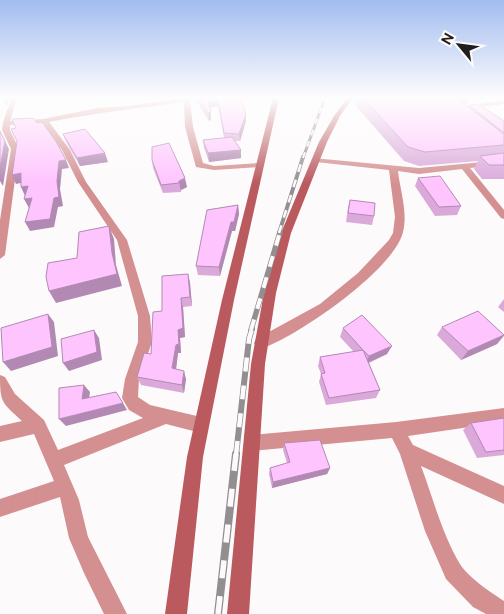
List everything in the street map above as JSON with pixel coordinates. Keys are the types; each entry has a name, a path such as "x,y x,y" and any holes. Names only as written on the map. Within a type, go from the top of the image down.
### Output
{"street":[{"path":"0,255 10,157 15,149 5,127"},
{"path":"49,127 66,150 82,182 122,240 144,316 145,342 132,379 130,398 141,409 165,417 201,425"},
{"path":"188,127 198,165 214,168 259,165"},
{"path":"176,614 195,457 201,425 269,127"},
{"path":"238,614 261,343 270,293 286,233 323,142 331,127"},
{"path":"316,160 419,171 504,162"},
{"path":"465,167 504,216"},
{"path":"261,343 317,313 349,287 390,248 398,236 400,223 393,168"},
{"path":"0,382 5,400 38,425 70,500 79,538 90,566 116,614"},
{"path":"252,443 396,430 504,415"},
{"path":"54,460 165,417"},
{"path":"0,434 38,425"},
{"path":"396,430 407,451 435,531 453,572 481,599 504,613"},
{"path":"407,451 504,495"},
{"path":"0,508 64,487"}],"building":[{"path":"45,127 66,160 59,161 57,181 59,197 54,198 50,219 25,222 32,198 24,199 28,186 21,187 21,173 12,175 17,141 11,129"},
{"path":"223,127 242,127 239,134 224,133"},
{"path":"389,127 494,127 504,134 504,145 425,152 408,147"},
{"path":"496,127 504,127 504,133"},
{"path":"85,129 105,153 77,158 63,134"},
{"path":"0,131 5,141 0,168"},
{"path":"232,137 241,150 208,153 203,140"},
{"path":"169,143 185,178 179,181 179,183 161,185 152,160 152,147"},
{"path":"504,153 504,165 489,165 480,156"},
{"path":"440,176 461,206 439,207 418,178"},
{"path":"350,200 375,203 374,216 348,213"},
{"path":"238,205 234,222 231,222 219,267 196,266 207,210"},
{"path":"109,226 117,274 49,291 46,277 48,263 77,258 79,232"},
{"path":"188,274 190,297 181,298 183,328 178,330 179,344 176,345 172,368 184,371 182,385 137,377 144,353 151,354 153,312 162,311 162,276"},
{"path":"478,311 504,335 468,351 442,327"},
{"path":"48,314 52,347 3,362 1,328"},
{"path":"362,315 392,346 369,356 363,350 343,328"},
{"path":"94,330 97,352 63,363 61,339"},
{"path":"363,350 380,390 329,398 321,374 325,373 320,357"},
{"path":"84,385 82,399 116,392 123,403 59,419 59,388"},
{"path":"504,418 504,450 486,452 471,423"},
{"path":"320,440 330,468 273,482 270,468 290,462 284,443"}],"railway":[{"path":"303,158 314,127"},
{"path":"279,233 303,157"},
{"path":"251,330 280,232"},
{"path":"236,455 249,339 252,329"},
{"path":"218,614 236,454"}]}
